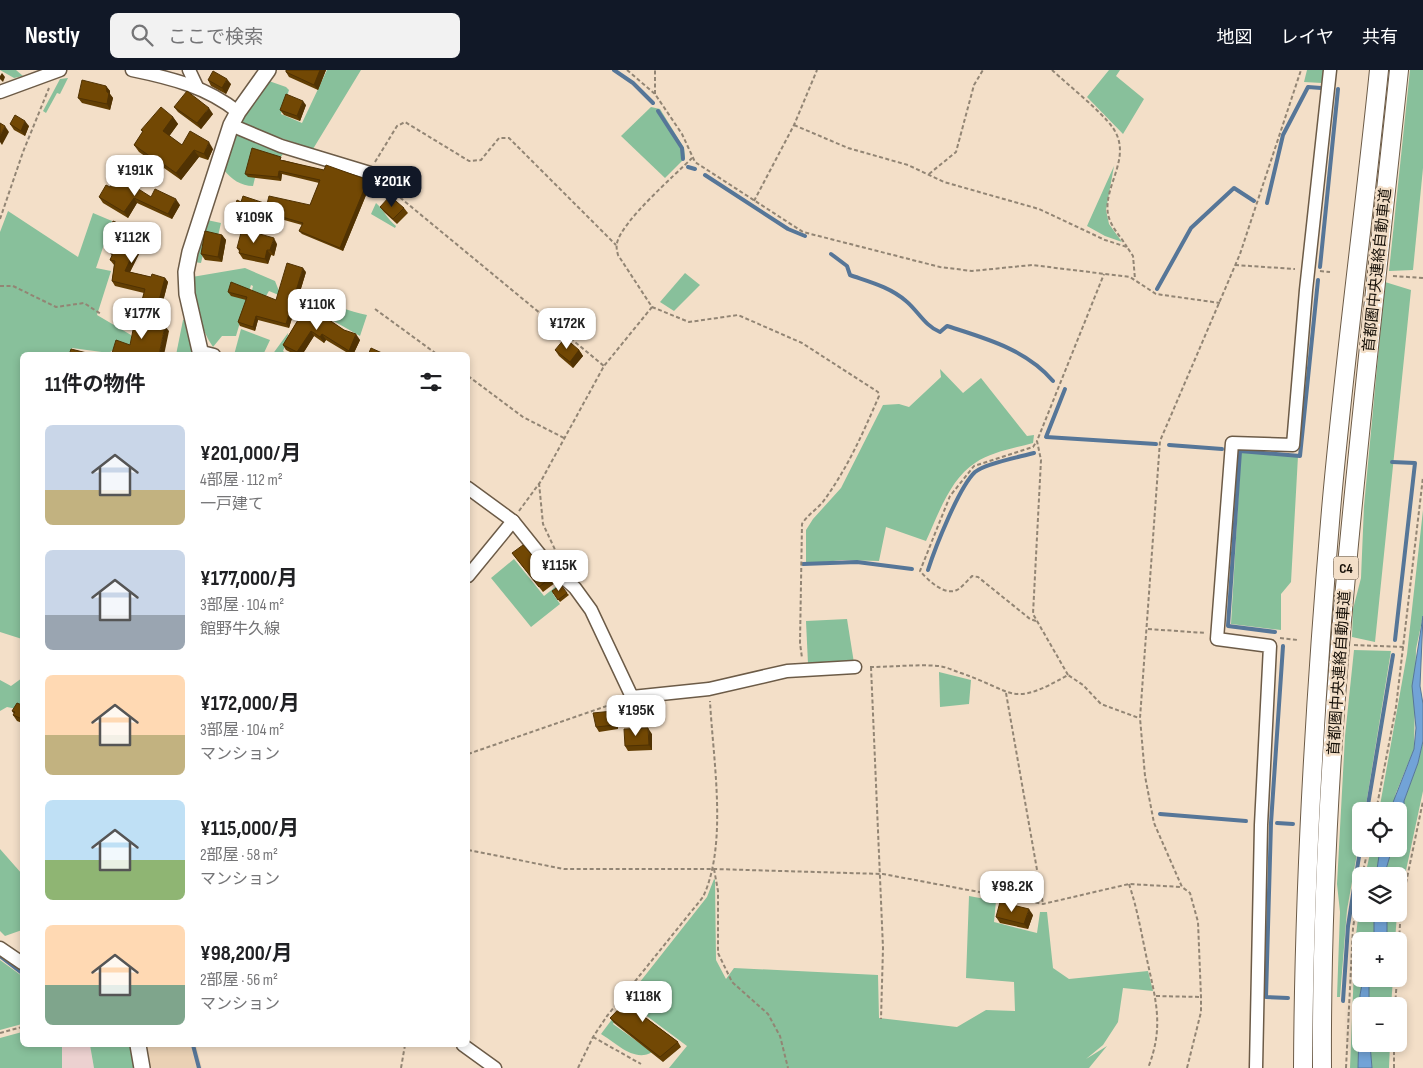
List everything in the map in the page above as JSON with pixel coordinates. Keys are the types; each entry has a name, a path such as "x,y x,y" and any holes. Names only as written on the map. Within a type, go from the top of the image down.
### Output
{"highway":[{"name":"首都圏中央連絡自動車道","path":"1303,1068 1308,866 1322,635 1332,508 1379,70"},
{"name":"首都圏中央連絡自動車道","path":"1322,1068 1325,891 1343,604 1357,449 1399,70"}],"main road":[{"path":"205,352 189,307 186,272 235,118 268,70"},
{"path":"138,1047 142,1068"}],"street":[{"path":"0,92 58,70"},
{"path":"132,70 178,80 219,98 235,118 281,146 370,173"},
{"path":"190,70 197,88"},
{"path":"1256,1068 1261,825 1270,646 1217,639 1217,634 1232,444 1293,445 1308,270 1330,70"},
{"path":"470,489 513,521 546,561 575,588 591,610 632,697 710,689 787,671 855,667"},
{"path":"470,574 513,521"},
{"path":"0,948 20,962"},
{"path":"466,1047 495,1068"}],"path":[{"path":"0,219 23,152 58,70"},
{"path":"627,70 655,94 682,134 692,158 754,202 802,232 940,267 972,271 1032,266 1130,277 1156,294 1220,303"},
{"path":"655,70 655,94"},
{"path":"754,202 794,126 817,70"},
{"path":"929,174 956,152 974,84 983,70"},
{"path":"1052,70 1114,129 1120,146 1120,160 1108,212 1110,222 1133,256 1134,280"},
{"path":"1057,74 1058,70"},
{"path":"1187,1068 1201,1012 1198,922 1190,893 1182,886 1154,823 1145,776 1140,718 1160,440 1236,265 1301,70"},
{"path":"604,366 370,173 373,165 398,126 405,122 469,161 481,160 499,138 508,138 616,245 625,266 652,307 689,322 728,314 743,317 802,343 878,392 879,396 865,429 836,482 824,501 802,524 800,643 803,670"},
{"path":"794,126 838,145 880,156 929,174 944,182 1038,209 1105,240 1128,247"},
{"path":"616,245 620,234 635,215 692,158"},
{"path":"1236,265 1330,272"},
{"path":"1036,621 1030,620 978,577 972,576 958,590 942,590 920,571 950,496 974,466 1033,447 1037,441 1104,274"},
{"path":"1393,276 1423,278"},
{"path":"0,286 13,286 56,307 84,303 102,314"},
{"path":"513,521 539,483 604,366 652,307"},
{"path":"375,308 434,352"},
{"path":"470,377 523,417 564,438"},
{"path":"1037,441 1041,460 1033,614 1068,675 1083,685 1101,704 1140,718"},
{"path":"1378,802 1396,707 1423,477"},
{"path":"539,483 543,524 565,570 566,580"},
{"path":"1353,645 1404,647"},
{"path":"855,667 940,666 974,678 1006,693 1024,695 1044,689 1068,675"},
{"path":"871,667 883,948 881,1019"},
{"path":"710,689 717,824 714,869 718,891 718,953 732,982 768,1014 780,1036 788,1068"},
{"path":"1006,693 1043,904"},
{"path":"470,753 632,697"},
{"path":"1400,932 1401,907 1423,801"},
{"path":"470,850 564,868 714,869 879,874 1043,904 1130,884 1182,886"},
{"path":"578,1068 593,1037 622,996 703,897 714,869"},
{"path":"1130,884 1139,916 1156,996 1158,1032 1148,1068"},
{"path":"1346,1068 1354,922"},
{"path":"1156,996 1201,997"},
{"path":"0,1033 20,1028"},
{"path":"593,1037 641,1064"},
{"path":"401,1068 405,1047"},
{"path":"1394,1052 1394,1068"}],"shaded area":[{"path":"62,1047 90,1047 94,1068 62,1068"},
{"path":"145,1047 197,1047 202,1068 149,1068"}],"green space":[{"path":"0,70 16,70 23,76 14,78"},
{"path":"327,70 361,70 313,149 243,125 240,120 269,81 286,87 289,90 281,114 302,123"},
{"path":"1109,70 1120,70 1116,76 1144,99 1123,134 1087,97"},
{"path":"1307,70 1323,70 1322,83 1304,82"},
{"path":"1410,70 1423,70 1423,168 1413,270 1389,271"},
{"path":"68,78 60,94 57,93 46,113 43,111 60,79"},
{"path":"651,107 660,109 684,148 685,158 665,178 621,136"},
{"path":"237,132 284,152 281,157 261,153 253,186 244,185 224,170"},
{"path":"1114,166 1106,210 1109,224 1122,242 1105,236 1087,226"},
{"path":"376,203 396,226 395,228 371,214"},
{"path":"8,211 78,257 93,213 112,221 96,268 111,271 97,315 131,335 133,346 120,344 110,352 72,348 70,352 20,352 20,638 0,632 0,232"},
{"path":"207,220 221,223 218,236 208,234 201,263 194,262"},
{"path":"245,268 275,281 281,296 269,291 260,306 249,303 253,286 251,285 236,336 222,336 213,347 201,322 192,277"},
{"path":"685,273 700,285 674,311 660,302"},
{"path":"1385,282 1411,290 1375,642 1352,637 1353,609 1361,578 1364,506"},
{"path":"315,302 367,315 360,336 309,307"},
{"path":"187,318 192,352 177,352 183,320"},
{"path":"241,329 270,340 264,352 235,352"},
{"path":"288,333 284,352 274,352"},
{"path":"940,369 963,393 981,378 1027,436 1034,435 1033,443 988,456 966,470 958,478 946,498 926,541 886,527 879,561 842,560 806,564 806,530 813,519 841,488 883,405 899,404 909,407 941,377"},
{"path":"1241,452 1298,456 1291,582 1281,594 1281,630 1231,624"},
{"path":"1423,510 1423,616 1416,649 1414,749 1394,802 1381,802 1407,654"},
{"path":"514,559 544,596 559,584 562,587 553,594 560,604 531,627 491,578"},
{"path":"847,619 854,663 808,664 806,621"},
{"path":"1354,650 1391,651 1366,802 1352,802 1352,857 1356,857 1355,867 1352,867 1340,997 1337,997 1340,912 1337,884 1345,736"},
{"path":"939,672 971,680 969,704 940,707"},
{"path":"20,679 20,710 7,707 0,711 0,680 11,686"},
{"path":"1423,741 1423,791 1407,867 1387,867 1390,857 1407,857 1407,802 1404,801 1418,763"},
{"path":"0,849 20,872 20,931 5,936 0,931"},
{"path":"1369,857 1379,857 1377,867 1367,867"},
{"path":"714,879 716,960 726,979 734,968 878,975 879,1018 957,1027 986,1010 1015,1011 1014,982 966,978 969,896 996,901 994,922 1037,933 1040,912 1047,912 1053,968 1069,979 1148,971 1153,991 1123,988 1118,1022 1103,1045 1086,1059 1107,1046 1089,1068 669,1068 687,1046 632,1005 636,996 632,992 707,897"},
{"path":"1358,922 1374,922 1375,932 1356,932"},
{"path":"1387,922 1396,922 1396,932 1387,932"},
{"path":"0,960 20,975 20,1025 0,1030"},
{"path":"1353,987 1362,987 1360,997 1353,997"},
{"path":"1369,987 1392,987 1392,997 1369,997"},
{"path":"619,1010 620,1012 613,1024 652,1052 646,1055 632,1054 601,1034"},
{"path":"1352,1018 1352,1052 1358,1052 1358,1068 1350,1068"},
{"path":"20,1033 20,1047 62,1047 62,1068 0,1068 0,1038"},
{"path":"90,1047 132,1047 136,1068 94,1068"},
{"path":"1371,1052 1390,1052 1389,1068 1372,1068"}],"water":[{"path":"1423,616 1420,686 1423,704 1423,741 1418,763 1404,802 1393,802 1414,749 1416,728 1412,686"},
{"path":"1379,857 1390,857 1387,867 1377,867"},
{"path":"1374,922 1387,922 1387,932 1374,932"},
{"path":"1362,987 1369,987 1369,997 1360,997"},
{"path":"1358,1052 1371,1052 1372,1068 1358,1068"}],"building":[{"path":"286,70 320,70 314,85 286,72"},
{"path":"213,71 227,79 222,88 208,80"},
{"path":"82,80 106,86 109,93 107,104 78,98"},
{"path":"187,91 209,108 197,123 174,107"},
{"path":"286,94 303,101 297,116 280,110"},
{"path":"161,107 173,117 163,131 182,145 190,131 209,142 204,154 194,150 176,173 159,161 156,165 149,159 151,157 134,145 143,131 141,130"},
{"path":"15,115 25,121 21,131 10,124"},
{"path":"0,123 5,126 0,136"},
{"path":"252,148 281,157 280,160 324,170 326,165 368,180 340,248 299,231 303,223 254,211 250,223 232,217 237,200 241,202 243,196 267,204 269,196 310,205 320,180 279,171 278,177 245,174"},
{"path":"118,176 151,197 155,189 176,199 168,214 134,198 124,212 99,197 106,185 110,187"},
{"path":"390,196 404,208 393,219 380,207"},
{"path":"113,221 143,234 139,248 136,247 125,271 151,277 152,274 165,278 157,308 141,304 145,289 112,281 115,261 110,260 113,253 109,251 113,238 108,236"},
{"path":"242,229 274,238 270,250 267,250 265,259 239,253 240,249 237,248"},
{"path":"205,231 222,235 218,257 201,254"},
{"path":"287,263 303,268 286,324 256,316 253,327 238,322 247,297 228,292 231,282 276,300"},
{"path":"307,305 344,330 356,334 349,351 322,334 320,337 311,331 297,352 283,345"},
{"path":"135,320 165,326 160,352 112,352 116,340 130,345"},
{"path":"565,338 579,350 570,362 555,350"},
{"path":"371,348 380,352 369,352"},
{"path":"71,349 83,352 70,352"},
{"path":"523,545 551,577 539,587 512,553"},
{"path":"561,585 567,593 558,600 552,591"},
{"path":"17,703 20,704 20,718 13,715 15,712 12,711"},
{"path":"613,711 615,725 596,727 593,713"},
{"path":"648,728 649,745 625,746 624,729"},
{"path":"1000,902 1029,909 1024,924 996,917"},
{"path":"642,985 654,994 639,1013 678,1042 660,1057 610,1018"}],"waterway":[{"path":"614,70 633,83 653,103"},
{"path":"1267,203 1283,135 1308,87 1321,88"},
{"path":"1320,267 1338,89"},
{"path":"658,111 682,148 683,159"},
{"path":"688,167 695,169"},
{"path":"705,175 788,229 805,236"},
{"path":"1157,289 1191,228 1234,188 1254,201"},
{"path":"831,254 847,266 850,275 880,285 900,296 926,322 940,332 947,326 1004,346 1030,361 1053,381"},
{"path":"1275,632 1228,626 1240,451 1300,456 1318,280"},
{"path":"1065,389 1046,437 1156,444"},
{"path":"1169,445 1222,449"},
{"path":"928,570 955,504 975,472 995,463 1034,453"},
{"path":"1392,462 1415,463 1395,640"},
{"path":"803,564 857,562 912,569"},
{"path":"1283,646 1271,823 1266,997 1288,998"},
{"path":"1368,802 1393,655"},
{"path":"1160,814 1246,821"},
{"path":"1277,823 1293,824"},
{"path":"1343,1001 1348,926 1359,857"},
{"path":"0,956 20,971"},
{"path":"194,1047 199,1068"}]}
